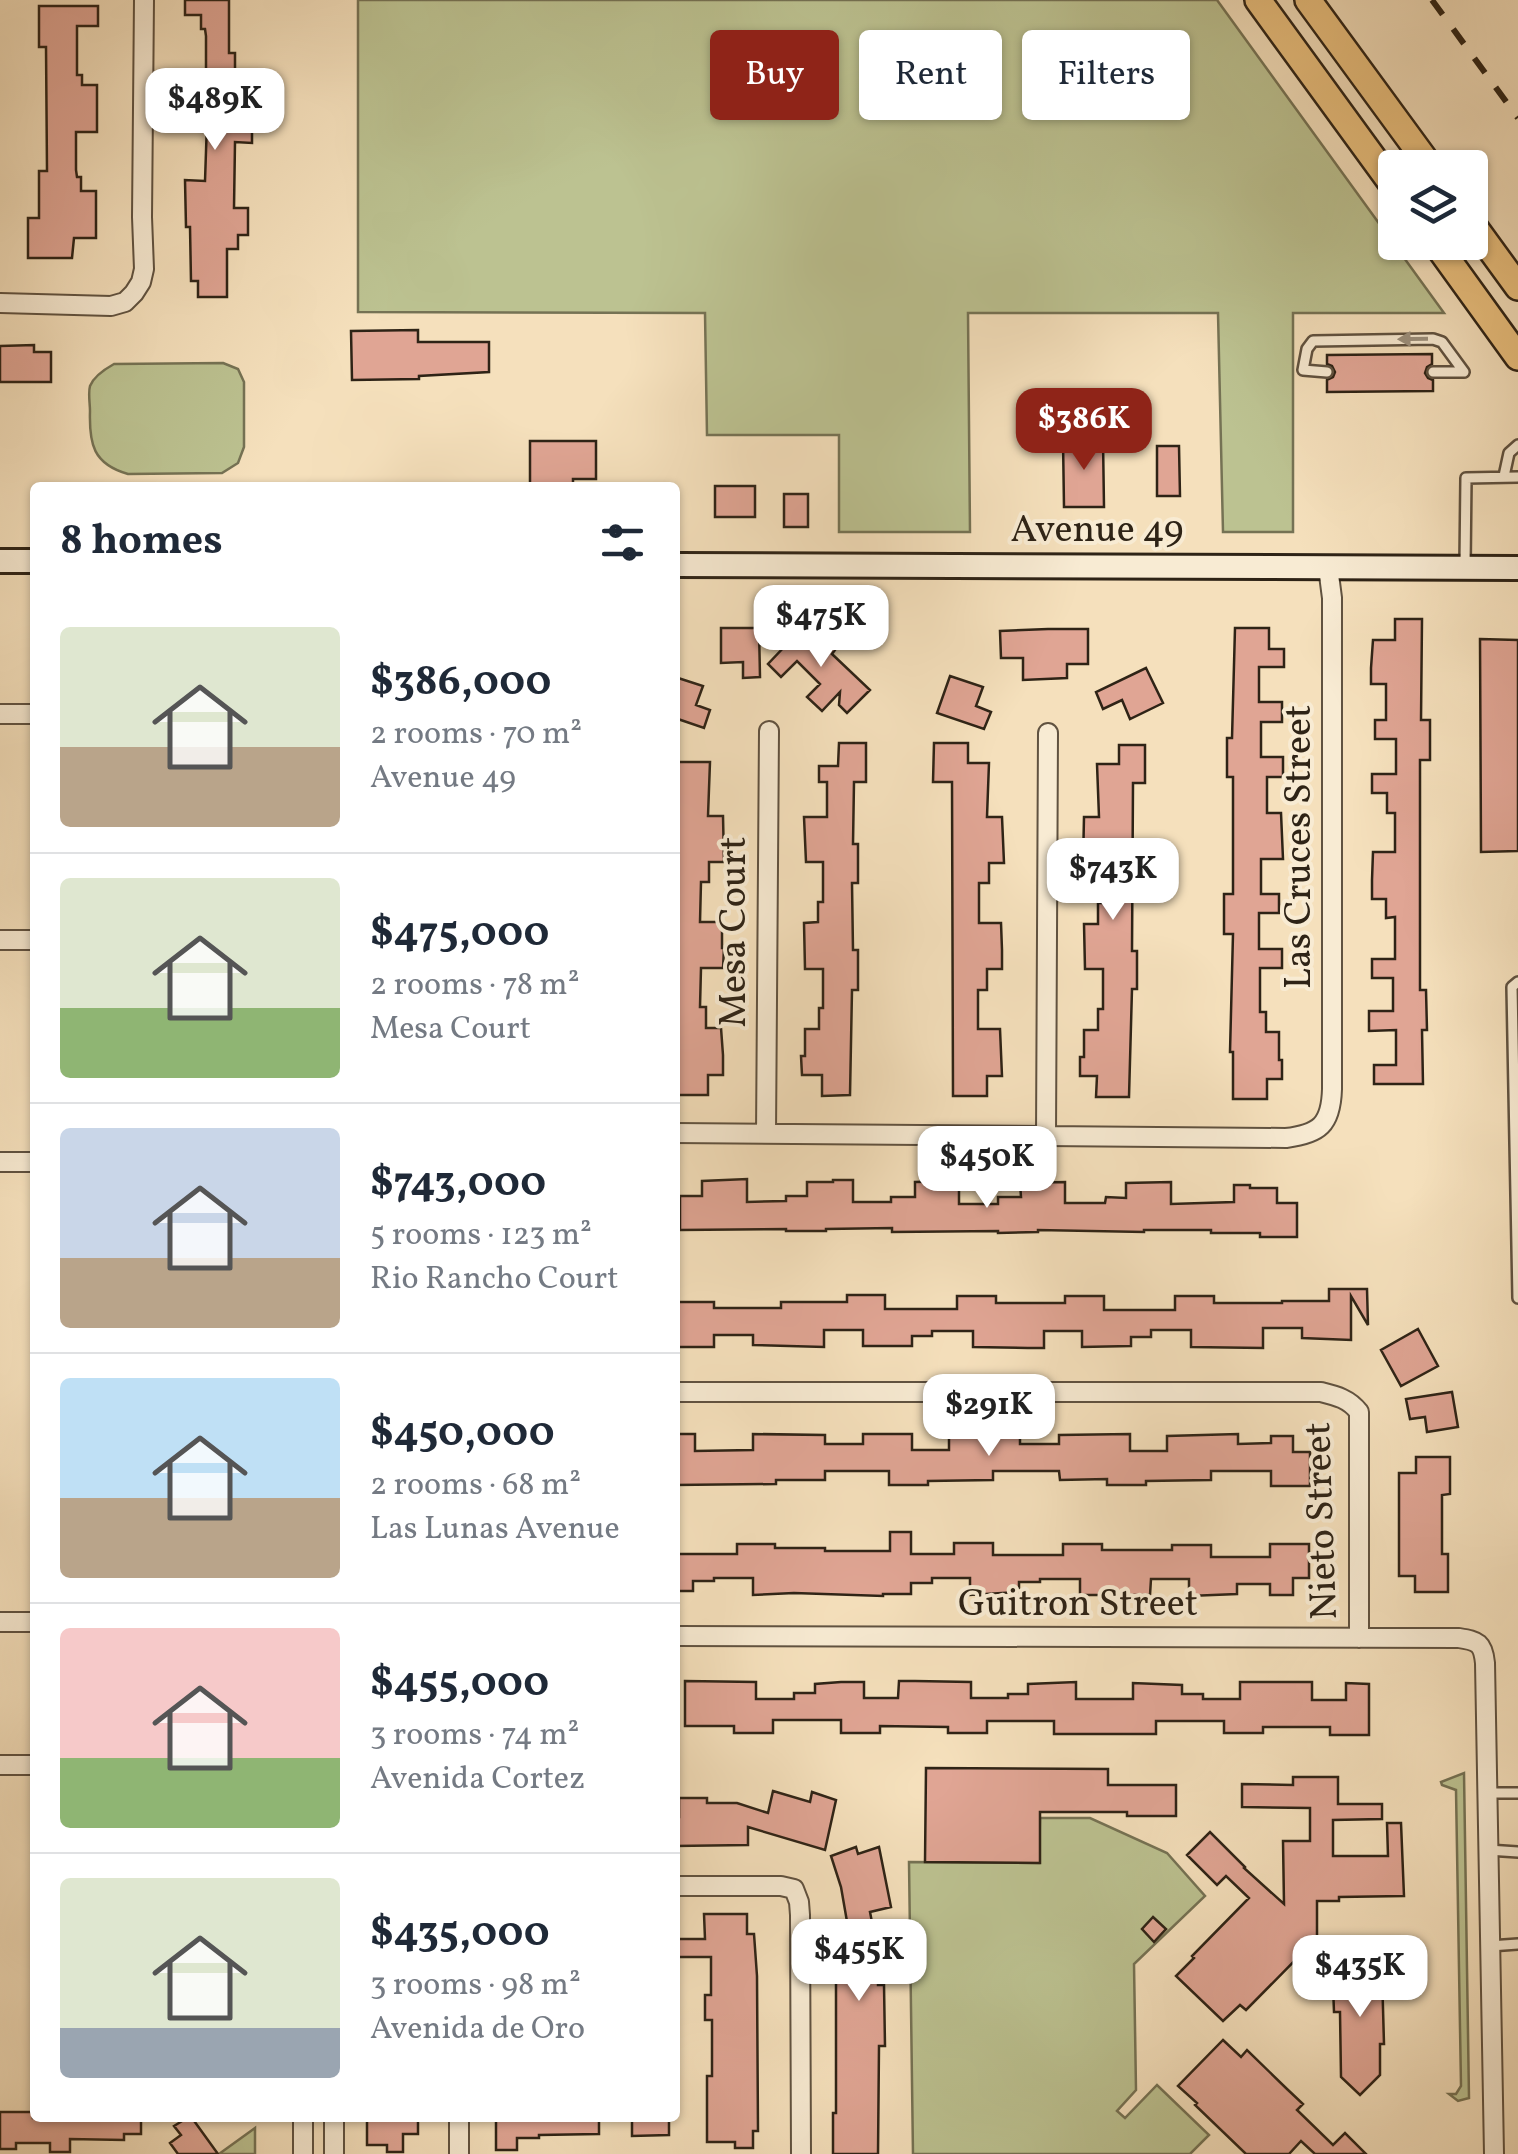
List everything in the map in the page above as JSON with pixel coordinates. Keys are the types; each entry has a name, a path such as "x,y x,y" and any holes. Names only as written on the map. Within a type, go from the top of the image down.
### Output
{"main road":[{"path":"1258,0 1378,165"},
{"path":"1308,0 1418,150"},
{"path":"1488,246 1518,287"},
{"path":"1448,260 1518,356"}],"street":[{"path":"0,303 111,306 125,302 141,282 144,0"},
{"path":"0,561 30,561"},
{"name":"Avenue 49","path":"680,565 1518,568"},
{"name":"Las Cruces Street","path":"1046,1136 1286,1138 1306,1135 1324,1124 1332,1109 1332,598 1328,567"},
{"path":"0,714 30,714"},
{"name":"Mesa Court","path":"766,1134 769,732"},
{"path":"680,1133 1046,1136 1048,733"},
{"path":"0,940 30,940"},
{"path":"0,1162 30,1162"},
{"name":"Nieto Street","path":"680,1392 1321,1392 1352,1403 1359,1412 1360,1428 1359,1638"},
{"path":"0,1622 30,1622"},
{"name":"Guitron Street","path":"680,1636 1472,1640 1484,1650 1488,1793"},
{"path":"0,1765 30,1765"},
{"path":"1488,1793 1494,2154"},
{"path":"680,1886 781,1886 794,1890 800,1915 801,2154"},
{"path":"303,2122 303,2154"},
{"path":"334,2122 334,2154"},
{"path":"459,2122 459,2154"}],"lane":[{"path":"1327,372 1303,370 1306,349 1313,341 1433,339 1442,342 1464,372 1432,372"},
{"path":"1504,476 1509,453 1518,446"},
{"path":"1465,568 1466,478 1518,477"},
{"path":"1518,982 1512,987 1518,1298"},
{"path":"1488,1793 1518,1793"},
{"path":"1488,1850 1518,1852"},
{"path":"1490,1946 1518,1944"}],"green space":[{"path":"358,0 1217,0 1378,222 1378,260 1406,260 1444,313 1293,313 1293,532 1223,532 1218,313 968,313 970,532 839,532 839,435 707,435 705,313 358,312"},
{"path":"223,363 238,369 244,382 244,447 238,463 222,473 128,474 100,458 92,443 89,395 90,386 100,373 114,364"},
{"path":"1464,1773 1469,2098 1458,2101 1449,2094 1456,2094 1461,2086 1456,1790 1441,1782"},
{"path":"1040,1818 1090,1818 1167,1853 1205,1896 1134,1964 1136,2090 1117,2111 1125,2118 1157,2085 1209,2135 1190,2154 913,2154 909,1862 1039,1863"},
{"path":"255,2128 255,2154 219,2154"}],"building":[{"path":"185,0 229,0 229,53 235,53 235,102 252,102 252,143 235,142 234,208 248,208 248,235 238,235 238,249 227,249 227,297 198,297 198,281 191,281 185,180 205,181 207,122 185,122 185,74 206,74 206,36 205,29 201,29 201,15 185,15"},
{"path":"39,6 98,6 98,26 77,26 77,75 82,75 82,85 97,85 97,132 76,132 76,170 77,177 81,177 81,191 96,191 96,238 74,238 72,258 28,258 28,218 39,218 39,171 47,171 46,47 39,47"},
{"path":"418,330 418,342 489,342 489,372 352,380 351,331"},
{"path":"34,345 34,352 51,352 51,382 0,382 0,346"},
{"path":"1432,354 1432,364 1425,373 1433,380 1433,391 1327,392 1327,380 1335,372 1327,364 1327,355"},
{"path":"1063,440 1103,440 1104,507 1064,507"},
{"path":"530,441 596,441 596,479 530,482"},
{"path":"1157,446 1179,446 1180,496 1157,496"},
{"path":"715,486 755,486 755,517 715,517"},
{"path":"784,494 808,494 808,527 784,527"},
{"path":"1395,619 1422,619 1421,720 1430,720 1430,760 1420,760 1420,990 1426,990 1427,1030 1422,1030 1423,1084 1374,1084 1374,1065 1396,1065 1396,1030 1369,1031 1369,1011 1393,1011 1393,978 1372,978 1372,959 1395,959 1395,917 1386,918 1386,899 1372,899 1372,880 1373,852 1395,852 1395,813 1387,813 1387,793 1372,793 1372,774 1396,774 1396,739 1375,739 1375,720 1386,720 1386,684 1371,684 1371,668 1373,640 1395,640"},
{"path":"807,623 835,650 832,654 870,690 847,713 839,705 840,692 822,711 807,697 820,684 797,661 781,677 768,664"},
{"path":"721,628 759,628 760,677 743,678 743,662 721,663"},
{"path":"1235,628 1269,628 1269,649 1284,649 1284,667 1259,667 1259,702 1282,702 1282,722 1261,722 1261,757 1283,757 1283,777 1267,777 1267,813 1281,813 1283,859 1261,859 1261,894 1279,894 1279,913 1259,913 1259,949 1282,949 1282,968 1260,968 1260,1012 1266,1012 1266,1032 1279,1032 1282,1060 1282,1079 1267,1079 1267,1099 1233,1099 1233,934 1224,934 1224,894 1233,894 1233,777 1227,777 1227,738 1232,738"},
{"path":"1088,629 1088,664 1067,664 1067,678 1023,680 1023,658 1001,658 1000,631"},
{"path":"1480,639 1518,640 1518,851 1481,852"},
{"path":"1146,668 1163,703 1130,719 1122,700 1103,709 1096,692"},
{"path":"950,676 983,687 976,706 991,712 984,729 937,713"},
{"path":"680,679 703,686 696,705 710,710 704,728 680,720"},
{"path":"839,743 866,743 866,782 854,782 853,844 858,844 858,883 852,883 853,950 858,950 858,990 852,990 850,1095 822,1096 822,1075 802,1075 805,1029 819,1029 819,1008 823,1008 823,969 805,969 804,923 818,922 818,902 823,902 823,862 806,862 804,817 827,817 827,782 819,782 819,766 838,766"},
{"path":"934,743 968,743 968,763 989,763 987,817 1002,817 1004,863 989,863 989,883 979,883 979,923 1001,923 1002,969 987,969 987,990 978,990 978,1029 1000,1029 1002,1076 987,1076 987,1096 953,1096 952,782 933,782"},
{"path":"1119,745 1145,745 1145,783 1133,783 1132,951 1137,951 1137,989 1132,989 1129,1097 1096,1097 1097,1076 1080,1076 1080,1057 1084,1057 1084,1030 1098,1030 1098,1009 1103,1009 1103,969 1085,969 1084,924 1098,924 1098,903 1105,903 1105,864 1083,864 1084,817 1099,817 1097,764 1119,764"},
{"path":"680,762 710,762 708,816 723,816 724,862 709,862 709,882 701,882 700,922 722,922 724,948 723,968 701,968 700,1007 706,1007 706,1028 721,1028 723,1055 723,1075 708,1075 708,1095 680,1095"},
{"path":"747,1179 747,1202 807,1196 807,1182 833,1180 853,1180 853,1202 891,1202 891,1197 915,1197 915,1182 959,1181 959,1204 998,1204 998,1197 1021,1197 1020,1183 1065,1182 1065,1203 1105,1203 1106,1197 1126,1198 1126,1183 1171,1182 1171,1204 1234,1202 1234,1185 1250,1185 1277,1188 1277,1203 1297,1203 1297,1237 1260,1237 1260,1233 1211,1230 680,1230 680,1196 702,1196 702,1181"},
{"path":"1329,1289 1367,1289 1368,1325 1351,1296 1351,1340 1302,1338 1302,1328 1263,1328 1263,1348 1191,1347 1191,1330 1151,1330 1151,1337 1131,1337 1131,1346 1082,1347 1082,1331 1044,1331 1044,1348 973,1347 973,1331 932,1331 932,1336 912,1336 912,1346 863,1346 863,1330 824,1330 824,1347 753,1345 753,1335 714,1335 714,1347 680,1347 680,1302 714,1302 714,1308 781,1308 781,1302 847,1302 847,1295 885,1295 885,1309 957,1309 957,1296 996,1296 996,1303 1065,1303 1065,1296 1104,1296 1104,1310 1175,1310 1175,1296 1214,1296 1214,1303 1329,1301"},
{"path":"1418,1329 1438,1366 1401,1386 1381,1350"},
{"path":"1452,1392 1458,1427 1427,1432 1425,1417 1410,1419 1406,1399"},
{"path":"680,1434 695,1434 695,1451 753,1450 753,1434 825,1435 825,1444 863,1444 863,1434 912,1434 912,1450 949,1450 949,1436 1020,1434 1020,1444 1059,1444 1059,1435 1130,1434 1130,1451 1167,1451 1167,1436 1238,1434 1238,1444 1271,1443 1271,1436 1293,1436 1293,1452 1310,1452 1310,1486 1271,1486 1271,1471 1211,1471 1211,1480 1107,1485 1107,1479 1060,1480 1059,1471 993,1471 993,1480 889,1485 889,1471 825,1471 825,1480 776,1480 776,1484 680,1485"},
{"path":"1416,1457 1450,1457 1450,1494 1442,1495 1442,1554 1448,1554 1448,1592 1415,1592 1415,1576 1399,1576 1399,1473 1416,1473"},
{"path":"890,1532 911,1532 911,1554 954,1554 954,1543 993,1543 993,1555 1063,1555 1063,1544 1102,1544 1102,1550 1172,1550 1172,1545 1211,1545 1211,1557 1270,1557 1270,1544 1309,1544 1309,1578 1293,1578 1293,1595 1270,1595 1270,1584 1237,1584 1237,1594 1189,1596 1189,1579 1151,1579 1150,1595 1080,1595 1080,1579 1040,1579 1019,1582 1019,1592 970,1595 970,1578 932,1578 932,1583 911,1583 911,1594 883,1596 753,1595 753,1578 693,1581 693,1591 680,1591 680,1554 737,1554 737,1544 890,1551"},
{"path":"685,1681 756,1682 756,1699 794,1699 794,1693 815,1693 815,1684 841,1682 864,1682 864,1698 898,1698 899,1681 915,1681 971,1682 971,1698 1008,1698 1008,1694 1028,1694 1028,1684 1076,1682 1076,1699 1133,1699 1133,1683 1182,1685 1182,1694 1203,1694 1203,1699 1240,1699 1240,1682 1312,1682 1312,1700 1346,1700 1346,1683 1369,1684 1369,1735 1330,1735 1330,1727 1263,1727 1263,1733 1224,1733 1224,1721 1156,1721 1156,1734 1054,1734 1054,1721 987,1721 987,1733 948,1733 948,1727 880,1726 880,1733 841,1733 841,1720 773,1720 773,1733 734,1733 734,1726 685,1726"},
{"path":"926,1768 1108,1769 1108,1785 1176,1785 1176,1816 1040,1812 1040,1863 925,1862"},
{"path":"1293,1777 1338,1777 1338,1804 1382,1804 1382,1819 1333,1820 1333,1856 1388,1856 1387,1823 1401,1823 1404,1896 1317,1901 1317,1938 1246,2010 1240,2005 1223,2021 1176,1976 1249,1898 1226,1876 1217,1885 1187,1855 1210,1832 1284,1904 1283,1841 1310,1841 1310,1808 1242,1807 1242,1784 1293,1785"},
{"path":"773,1791 810,1802 812,1792 836,1800 825,1850 748,1827 748,1845 680,1846 680,1798 737,1803 768,1813"},
{"path":"856,1847 858,1854 879,1847 891,1907 870,1912 878,1943 878,1985 884,1985 885,2046 879,2046 878,2154 833,2154 836,1933 849,1933 831,1856"},
{"path":"704,1914 747,1914 747,1934 754,1934 757,1976 758,2131 753,2131 753,2148 735,2148 735,2142 707,2142 712,2020 705,2020 705,1995 711,1995 711,1957 680,1957 680,1939 705,1939"},
{"path":"1153,1917 1166,1929 1154,1942 1142,1929"},
{"path":"1357,1949 1382,1973 1384,2044 1380,2044 1380,2075 1360,2095 1341,2077 1340,2012 1334,2012 1333,1986 1333,1973"},
{"path":"1223,2040 1241,2057 1247,2050 1303,2104 1297,2110 1333,2145 1345,2133 1366,2154 1315,2154 1301,2141 1289,2154 1246,2154 1178,2086"},
{"path":"0,2112 30,2112 30,2122 141,2122 141,2134 124,2134 124,2140 70,2139 70,2152 50,2152 50,2143 16,2143 16,2149 0,2149"},
{"path":"195,2122 218,2154 178,2154 170,2143 181,2135 174,2126"},
{"path":"367,2122 418,2122 418,2134 403,2134 403,2152 387,2152 387,2145 367,2145"},
{"path":"496,2122 599,2122 599,2134 517,2138 517,2150 496,2150"},
{"path":"632,2122 669,2122 669,2135 632,2136"}],"railway":[{"path":"1432,0 1518,118"}]}
